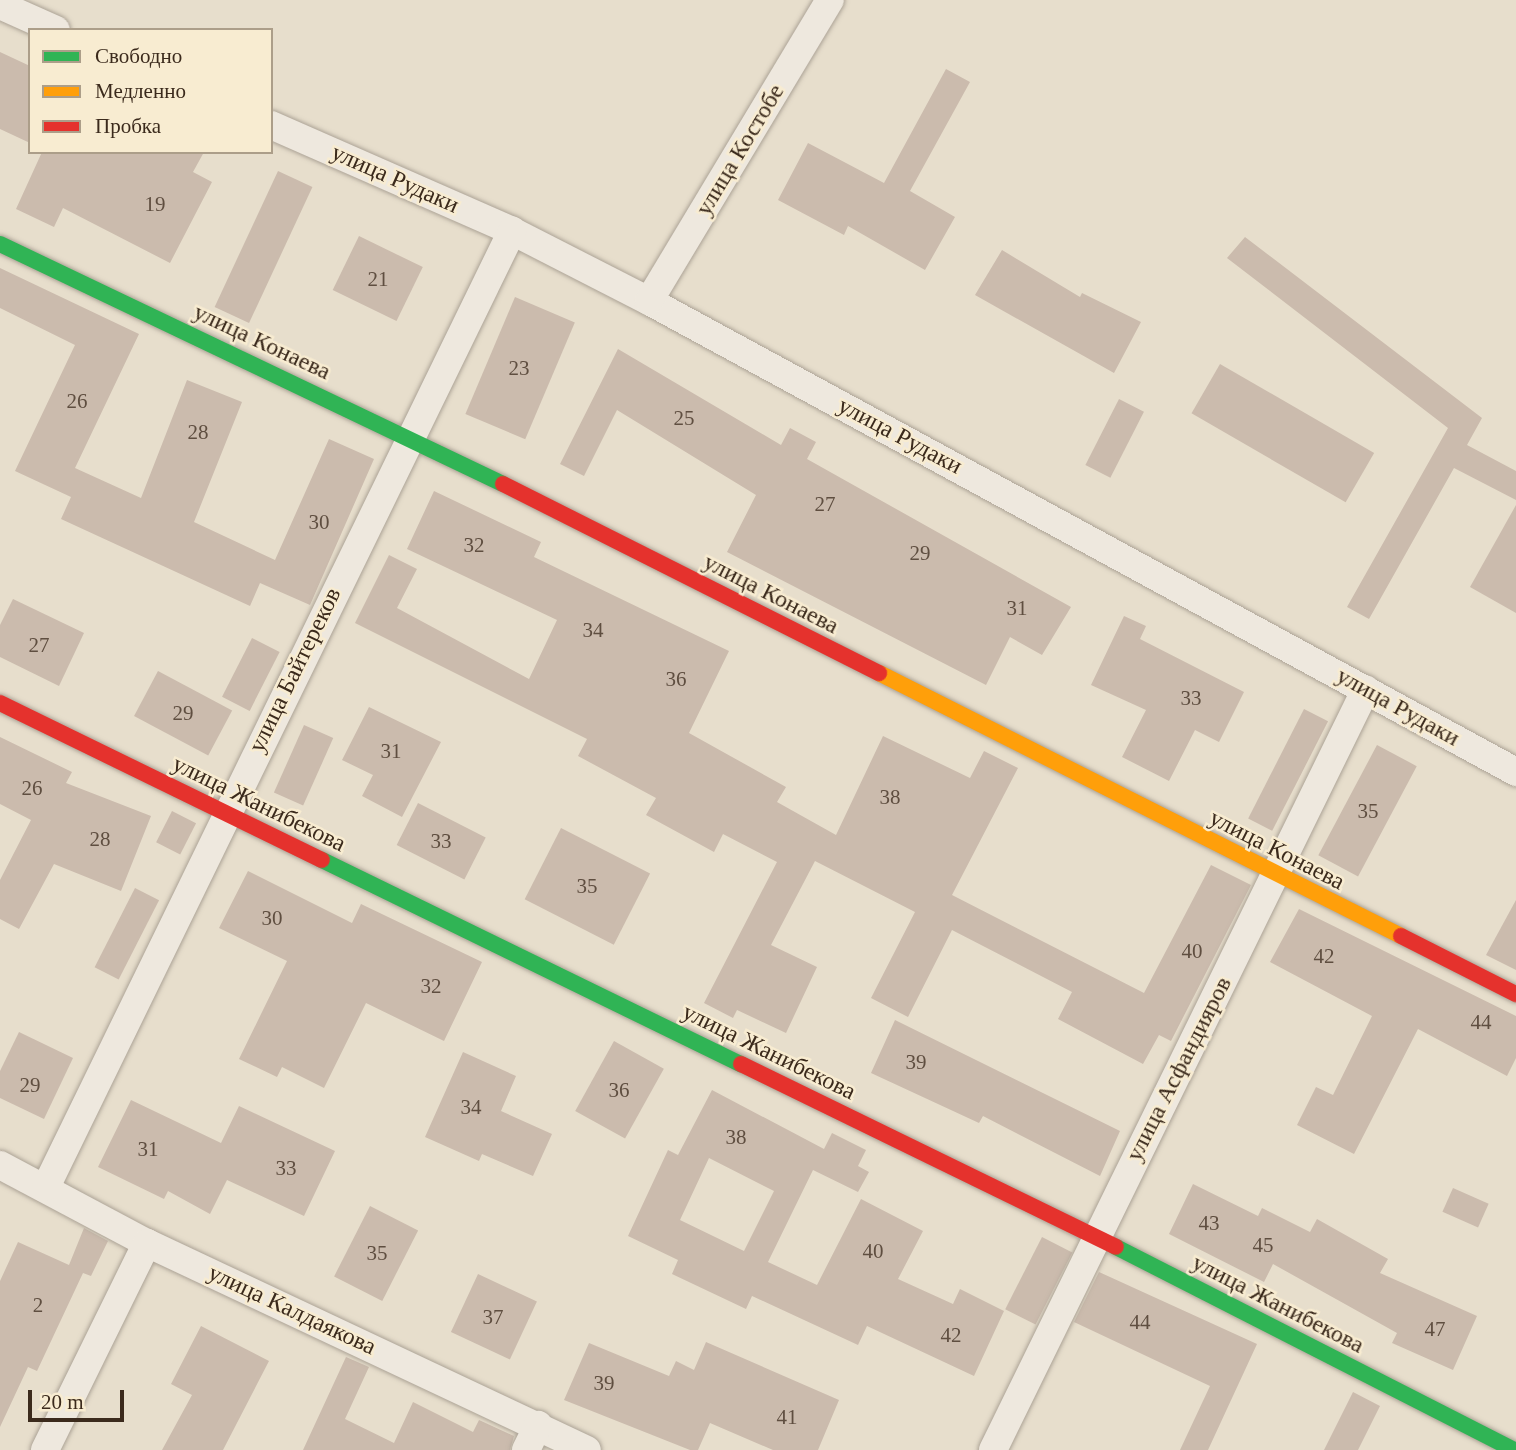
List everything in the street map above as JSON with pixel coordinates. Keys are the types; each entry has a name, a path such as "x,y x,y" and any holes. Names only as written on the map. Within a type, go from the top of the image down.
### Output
{"street":[{"name":"улица Костобе","path":"649,301 830,0"},
{"path":"0,5 52,28"},
{"name":"улица Рудаки","path":"273,126 512,231 649,301 1516,772"},
{"name":"улица Байтереков","path":"46,1187 409,437 512,231"},
{"name":"улица Конаева","path":"0,244 409,437 1516,995"},
{"name":"улица Асфандияров","path":"993,1450 1366,689"},
{"name":"улица Жанибекова","path":"0,703 1096,1237 1515,1450"},
{"name":"улица Калдаякова","path":"0,1165 147,1242 587,1450"},
{"path":"45,1450 147,1242"},
{"path":"526,1450 538,1425"}],"building":[{"path":"0,52 28,65 28,142 0,129"},
{"path":"946,69 970,82 910,191 955,217 925,270 848,226 844,235 778,200 808,143 884,183"},
{"path":"41,154 203,154 193,172 212,182 170,263 63,208 54,227 16,209"},
{"path":"278,171 312,187 249,323 215,307"},
{"path":"359,236 423,267 397,321 333,290"},
{"path":"1245,237 1482,418 1467,445 1516,471 1516,500 1454,468 1369,619 1347,607 1448,428 1227,258"},
{"path":"1002,250 1080,297 1082,293 1141,322 1114,373 975,295"},
{"path":"0,268 139,334 75,468 141,498 187,380 242,402 194,522 275,560 329,439 374,459 310,605 260,583 250,606 61,519 71,497 15,471 75,345 0,308"},
{"path":"515,297 575,322 525,439 465,414"},
{"path":"618,349 781,445 790,428 816,442 807,459 1071,607 1042,655 1010,637 986,685 727,552 756,495 617,410 584,476 560,464"},
{"path":"1220,364 1374,453 1346,502 1192,413"},
{"path":"1119,399 1144,412 1110,478 1085,465"},
{"path":"434,491 541,542 534,557 729,651 689,733 786,787 777,802 836,835 883,736 970,778 984,751 1018,768 952,895 1144,993 1211,865 1251,885 1171,1041 1159,1035 1143,1064 1058,1019 1072,992 952,930 908,1017 871,998 915,912 815,861 771,945 817,967 786,1033 737,1010 733,1018 704,1003 777,862 723,834 714,852 646,815 656,798 578,756 587,739 355,623 389,555 417,569 397,608 529,679 557,620 407,549"},
{"path":"1516,505 1516,613 1470,587"},
{"path":"13,599 84,633 59,686 0,657 0,625"},
{"path":"1124,616 1146,626 1140,639 1244,692 1219,742 1195,730 1169,781 1122,757 1146,710 1091,685"},
{"path":"252,638 280,652 250,711 222,697"},
{"path":"158,671 232,710 208,755 134,716"},
{"path":"369,707 441,742 402,817 362,796 373,775 342,760"},
{"path":"1304,709 1328,721 1272,831 1248,819"},
{"path":"304,725 333,738 303,806 274,793"},
{"path":"0,737 72,772 66,783 151,816 121,891 54,864 19,929 0,919 0,880 31,820 0,804"},
{"path":"1377,745 1417,766 1358,876 1318,855"},
{"path":"418,803 486,838 464,879 397,845"},
{"path":"172,811 196,823 180,854 156,842"},
{"path":"561,828 650,873 614,945 525,899"},
{"path":"248,871 352,923 361,904 482,962 444,1041 366,1003 324,1088 282,1067 277,1077 239,1059 287,961 219,928"},
{"path":"135,888 159,900 119,980 95,967"},
{"path":"1516,900 1516,970 1486,955"},
{"path":"1299,909 1516,1016 1516,1058 1507,1076 1418,1029 1354,1154 1297,1125 1316,1087 1333,1095 1372,1016 1270,962"},
{"path":"895,1020 1120,1131 1100,1176 983,1116 979,1123 871,1073"},
{"path":"19,1032 73,1058 44,1119 0,1098 0,1071"},
{"path":"614,1041 664,1069 625,1139 575,1111"},
{"path":"463,1052 516,1076 501,1111 552,1134 533,1176 482,1154 479,1161 425,1137"},
{"path":"712,1090 824,1149 832,1133 866,1150 858,1166 869,1172 858,1192 813,1170 768,1262 817,1285 861,1199 923,1231 898,1279 953,1304 960,1289 1004,1311 974,1376 867,1326 858,1345 752,1296 746,1309 672,1274 678,1260 628,1236 668,1150 678,1155","holes":["709,1158 774,1191 744,1251 680,1220"]},
{"path":"131,1100 221,1143 239,1106 335,1151 304,1216 227,1180 210,1214 168,1191 164,1199 98,1167"},
{"path":"1193,1184 1258,1216 1262,1208 1310,1232 1317,1219 1388,1259 1380,1273 1477,1316 1453,1370 1392,1343 1397,1333 1273,1264 1264,1282 1169,1234"},
{"path":"1453,1188 1489,1204 1478,1228 1442,1212"},
{"path":"370,1206 418,1231 382,1301 334,1276"},
{"path":"84,1228 108,1241 91,1276 83,1273 37,1371 28,1367 0,1427 0,1281 18,1242 69,1265"},
{"path":"1042,1237 1072,1252 1036,1325 1005,1309"},
{"path":"1099,1272 1257,1344 1208,1450 1180,1450 1210,1386 1074,1322"},
{"path":"478,1274 537,1301 510,1359 451,1332"},
{"path":"201,1326 269,1361 223,1450 162,1450 192,1395 171,1384"},
{"path":"706,1342 839,1400 818,1450 773,1450 710,1423 698,1450 690,1450 564,1400 589,1343 669,1376 676,1361 694,1370"},
{"path":"346,1357 369,1367 345,1419 394,1443 413,1402 473,1432 479,1420 514,1436 510,1450 303,1450"},
{"path":"1353,1392 1380,1406 1358,1450 1324,1450"}],"traffic: fast":[{"path":"0,244 503,484"},
{"path":"322,860 741,1064"},
{"path":"1116,1247 1515,1450"}],"traffic: slow":[{"path":"879,673 1401,936"}],"traffic: jam":[{"path":"503,484 879,673"},
{"path":"0,703 322,860"},
{"path":"1401,936 1516,994"},
{"path":"741,1064 1116,1247"}]}
